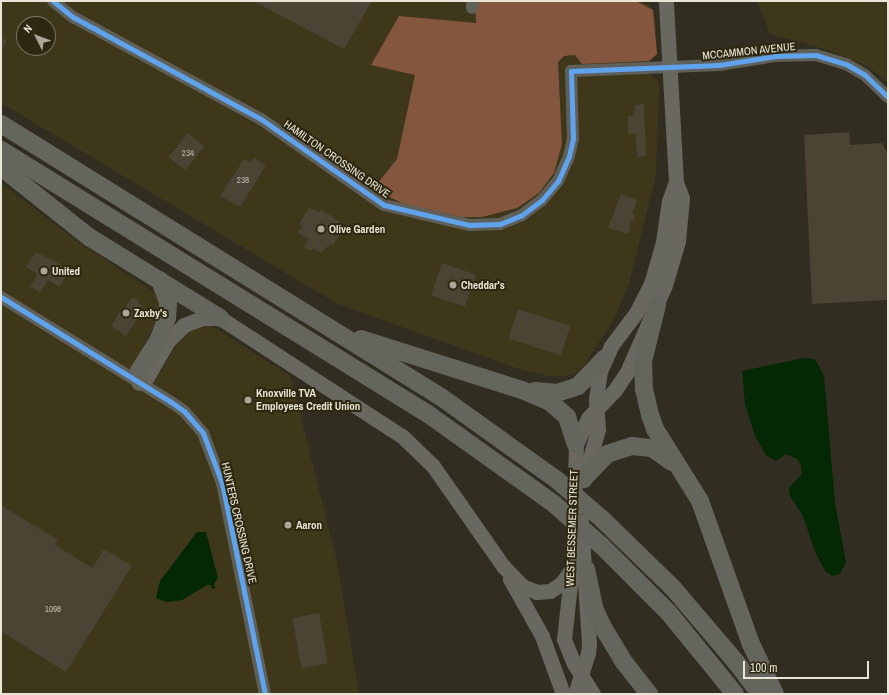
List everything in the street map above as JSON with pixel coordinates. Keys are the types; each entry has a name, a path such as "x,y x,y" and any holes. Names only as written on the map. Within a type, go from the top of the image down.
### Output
{"highway":[{"path":"1,124 461,411 557,480 602,519 673,588 736,662 760,694"},
{"path":"1,150 428,414 490,456 554,504 602,546 669,613 735,694"},
{"path":"1,166 89,237 220,318"},
{"path":"140,382 139,371 158,341 167,318 168,302 160,280"},
{"path":"657,305 644,361 646,402 656,429 686,477 709,524 751,644 775,694"},
{"path":"320,322 389,349 522,390 560,409 571,425 576,444"},
{"path":"522,390 548,392 568,391 586,380 604,358"},
{"path":"584,478 607,454 632,446 658,451 686,477"},
{"path":"579,568 594,608 604,629 624,662 649,694"}],"main road":[{"name":"WEST BESSEMER STREET","path":"575,694 589,643 585,601 579,568 576,444 580,431 597,407 615,390 627,372 657,305 678,241 682,198 676,182 665,1"},
{"name":"WEST BESSEMER STREET","path":"593,694 580,676 564,639 579,568 584,478 598,429 598,382 604,358 636,314 651,284 663,242 669,201 676,182"},
{"path":"140,382 147,377 168,341 184,325 202,318 220,318 402,436 433,466 503,566 542,636 563,694"},
{"path":"503,566 522,586 543,592 562,583 579,568"}],"street":[{"name":"HAMILTON CROSSING DRIVE","path":"53,1 73,17 261,119 384,205 469,225 500,224 522,215 542,200 558,181 569,156 573,139 571,71 670,67"},
{"name":"MCCAMMON AVENUE","path":"670,67 719,65 787,55 816,55 846,64 865,75 888,98"},
{"name":"HUNTERS CROSSING DRIVE","path":"1,297 140,382 184,411 203,433 210,446 230,518 265,694"}],"shaded area":[{"path":"1,1 637,1 649,5 653,10 656,25 657,54 649,62 651,76 657,79 659,88 656,175 629,284 613,321 585,364 574,374 555,377 525,371 338,304 1,103"},
{"path":"475,1 636,1 653,10 657,54 649,61 582,64 575,55 564,56 558,62 562,144 554,173 539,193 517,208 482,217 462,217 404,204 373,189 397,159 415,75 371,65 399,16 476,23"},
{"path":"757,1 888,1 888,83 867,66 828,50 770,34"},
{"path":"1,183 77,241 154,292 161,305 160,314 138,357 161,371 182,336 200,325 209,324 289,375 292,381 337,562 359,694 1,694"},
{"path":"804,358 815,359 824,376 835,503 846,562 840,574 833,576 826,572 815,552 803,516 790,496 789,488 802,474 801,465 797,459 786,454 776,461 766,455 755,436 745,404 742,371"},
{"path":"197,532 206,532 218,578 214,584 215,588 212,589 211,585 207,585 182,600 166,602 156,598 160,581"}],"building":[{"path":"253,1 372,1 344,49"},
{"path":"1,33 2,38 7,41 1,50"},
{"path":"644,104 646,156 637,157 636,133 628,134 628,116 634,115 635,105"},
{"path":"849,132 850,145 882,143 888,154 888,300 812,304 804,135"},
{"path":"188,133 204,146 185,170 168,157"},
{"path":"254,158 266,165 240,207 220,196 244,159 251,163"},
{"path":"621,194 637,200 632,214 635,215 634,220 631,220 628,234 608,228"},
{"name":"Olive Garden","path":"309,208 319,212 321,209 345,226 333,245 330,244 321,253 313,248 311,251 303,247 309,239 298,233 302,226 299,224"},
{"path":"36,252 58,263 69,272 59,287 48,280 40,293 30,286 38,274 26,267"},
{"name":"Cheddar's","path":"442,263 476,275 465,307 431,295"},
{"path":"135,298 142,306 136,316 138,318 126,336 111,326 122,308 124,309 131,299"},
{"path":"518,309 570,326 561,355 508,338"},
{"path":"1,505 58,540 55,545 92,568 104,549 132,566 66,672 2,632 1,634"},
{"path":"319,613 328,663 301,668 292,618"}],"cycle path":[{"path":"53,1 73,17 261,119 384,205 469,225 500,224 522,215 542,200 558,181 569,156 573,139 571,71 719,65 776,56 816,55 846,64 865,75 888,97"},
{"path":"1,297 171,402 184,411 203,433 222,483 265,694"}],"place":[{"name":"Olive Garden","path":"321,229"},
{"name":"United","path":"44,271"},
{"name":"Cheddar's","path":"453,285"},
{"name":"Zaxby's","path":"126,313"},
{"name":"Knoxville TVA Employees Credit Union","path":"248,400"},
{"name":"Aaron","path":"288,525"}]}
